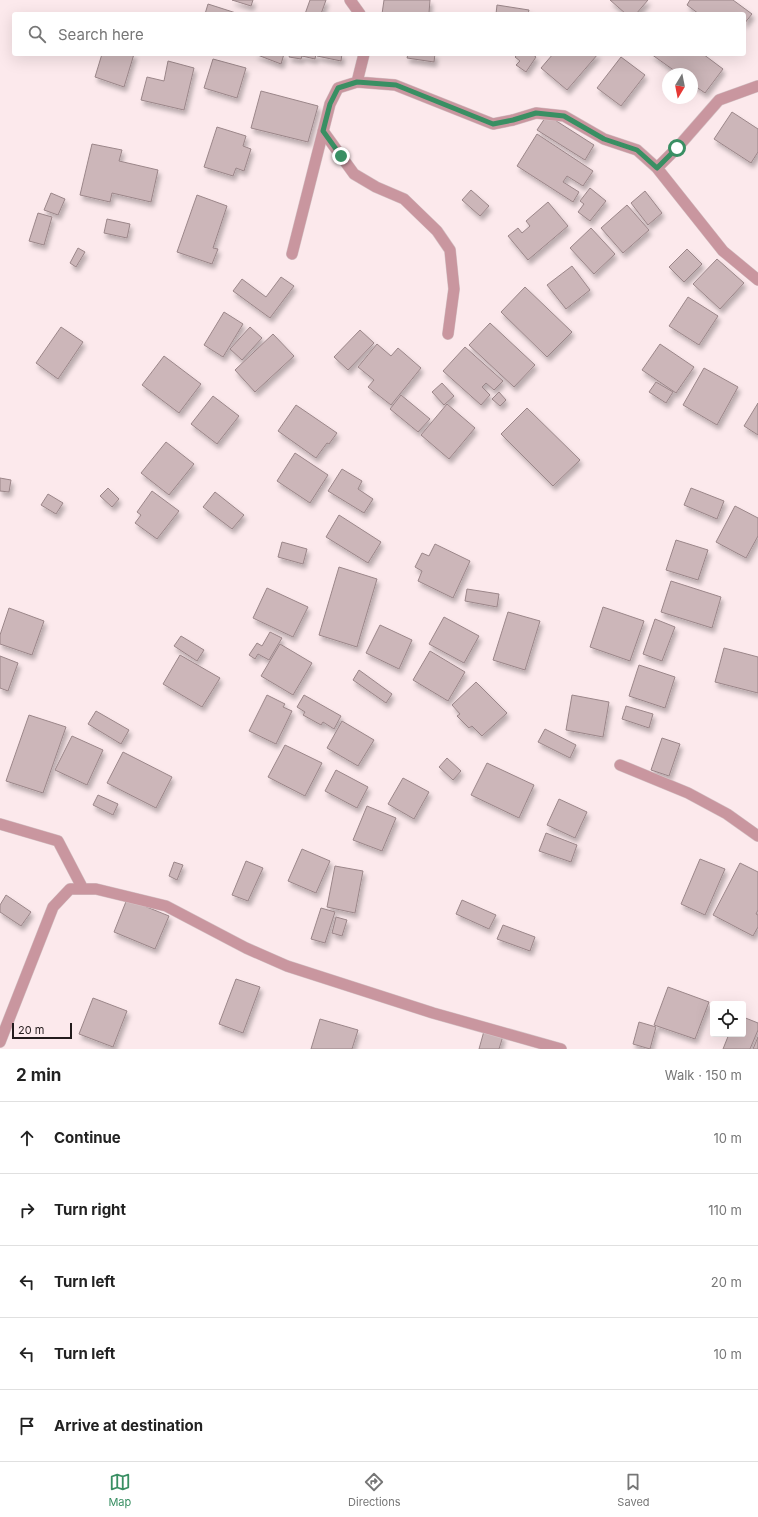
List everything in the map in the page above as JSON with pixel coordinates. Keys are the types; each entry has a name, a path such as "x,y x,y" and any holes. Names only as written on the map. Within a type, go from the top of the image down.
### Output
{"street":[{"path":"350,0 359,12"},
{"path":"357,82 364,56"},
{"path":"292,254 330,104 338,88 357,82 396,85 493,124 536,113 564,116 604,139 637,150 657,168 722,251 758,280"},
{"path":"657,168 677,148 719,100 758,86"},
{"path":"323,131 354,174 376,187 404,199 437,231 450,250 454,289 448,334"},
{"path":"620,765 688,793 727,814 758,836"},
{"path":"0,824 58,841 83,889"},
{"path":"0,1042 53,907 70,889 96,889 166,906 246,948 287,966 433,1013 561,1049"}],"building":[{"path":"232,0 253,0 251,6"},
{"path":"310,0 326,0 322,12 306,12"},
{"path":"384,0 430,0 429,12 382,12"},
{"path":"610,0 648,0 638,12 624,12"},
{"path":"690,0 733,0 752,14 746,22 746,12 696,12 687,5"},
{"path":"208,4 233,12 206,12"},
{"path":"497,5 529,10 528,12 496,12"},
{"path":"101,56 133,56 124,87 95,77"},
{"path":"260,56 283,56 281,64"},
{"path":"289,56 302,56 301,59"},
{"path":"302,56 316,56 315,59"},
{"path":"317,56 342,56 341,61"},
{"path":"408,56 435,56 434,62 407,58"},
{"path":"551,56 596,56 567,90 541,68"},
{"path":"654,56 706,56 723,69 705,93 698,88 698,68 671,68"},
{"path":"515,57 536,57 526,72 516,65 520,61"},
{"path":"621,57 645,75 621,106 597,88"},
{"path":"213,59 246,68 237,98 204,88"},
{"path":"168,61 194,68 184,110 141,100 147,77 164,81"},
{"path":"261,91 318,106 308,142 251,128"},
{"path":"732,112 758,129 758,152 751,163 714,139"},
{"path":"547,115 594,145 585,160 537,130"},
{"path":"217,127 246,136 243,146 251,149 244,171 236,168 233,176 204,167"},
{"path":"537,134 593,171 583,186 567,176 563,182 579,192 573,202 517,166"},
{"path":"92,144 122,150 119,161 158,170 151,202 112,193 110,202 80,195"},
{"path":"590,188 606,201 590,221 578,212 584,204 580,201"},
{"path":"471,190 489,206 480,216 462,200"},
{"path":"645,191 662,213 648,225 631,203"},
{"path":"51,193 65,199 58,215 44,210"},
{"path":"197,195 227,206 213,248 218,249 212,264 177,252"},
{"path":"548,202 568,226 528,260 508,236 518,228 522,233 530,226 526,221"},
{"path":"627,205 649,230 623,253 601,228"},
{"path":"38,213 52,217 44,245 29,241"},
{"path":"107,219 130,224 127,238 104,233"},
{"path":"591,228 615,254 594,274 570,248"},
{"path":"78,248 85,252 76,267 70,263"},
{"path":"687,249 702,264 684,282 669,267"},
{"path":"717,259 744,283 720,309 693,284"},
{"path":"572,266 590,290 566,309 547,285"},
{"path":"281,277 294,286 270,318 233,291 242,279 266,297"},
{"path":"525,287 572,332 547,357 501,312"},
{"path":"688,297 718,316 699,345 669,326"},
{"path":"224,312 243,324 223,357 204,345"},
{"path":"490,323 535,365 514,387 469,345"},
{"path":"61,327 83,342 58,379 36,363"},
{"path":"250,327 262,338 242,360 230,349"},
{"path":"360,330 374,343 348,370 334,357"},
{"path":"273,334 294,356 255,392 235,370"},
{"path":"377,344 391,356 398,348 421,368 391,405 368,387 374,380 358,367"},
{"path":"660,344 694,367 676,393 642,370"},
{"path":"465,347 503,381 494,390 486,383 482,387 490,395 481,405 443,371"},
{"path":"164,356 201,384 179,413 142,385"},
{"path":"704,368 738,387 717,425 683,405"},
{"path":"656,382 673,392 666,403 649,392"},
{"path":"442,383 454,396 444,405 432,392"},
{"path":"499,392 506,400 500,406 492,399"},
{"path":"401,395 430,419 418,432 390,409"},
{"path":"213,396 239,416 217,444 191,424"},
{"path":"758,403 758,435 744,426"},
{"path":"447,404 475,428 449,459 421,435"},
{"path":"296,405 337,433 329,444 327,443 316,458 278,431"},
{"path":"527,408 580,460 553,486 501,434"},
{"path":"166,442 194,464 169,495 141,473"},
{"path":"295,453 328,475 310,503 277,481"},
{"path":"342,469 362,481 358,489 373,499 364,513 328,491"},
{"path":"0,478 11,480 9,492 0,491"},
{"path":"108,488 119,499 112,507 100,496"},
{"path":"691,488 724,501 717,519 684,505"},
{"path":"152,491 179,511 157,539 135,523 141,515 137,512"},
{"path":"215,492 244,515 232,529 203,507"},
{"path":"48,494 63,503 56,514 41,505"},
{"path":"735,506 758,518 758,536 746,558 716,542"},
{"path":"339,515 381,542 368,563 326,537"},
{"path":"676,540 708,550 698,580 666,570"},
{"path":"282,542 307,549 303,564 278,557"},
{"path":"435,544 470,561 453,598 418,581 422,571 415,567 422,553 429,556"},
{"path":"339,567 377,579 357,647 319,635"},
{"path":"671,581 721,597 712,628 661,612"},
{"path":"267,588 308,607 293,637 253,618"},
{"path":"467,589 499,594 497,607 465,601"},
{"path":"603,607 644,621 630,661 590,647"},
{"path":"9,608 44,621 32,655 0,644 0,635"},
{"path":"508,612 540,621 525,670 493,660"},
{"path":"444,617 479,636 464,663 429,644"},
{"path":"655,619 675,627 662,661 643,654"},
{"path":"380,625 412,640 399,669 366,653"},
{"path":"270,632 282,638 269,660 258,654 255,659 249,655 257,643 262,646"},
{"path":"181,636 204,650 197,661 174,646"},
{"path":"280,644 312,663 293,695 261,676"},
{"path":"724,648 758,657 758,693 715,682"},
{"path":"430,651 465,672 448,701 413,680"},
{"path":"180,655 220,678 202,707 163,684"},
{"path":"0,656 18,663 8,691 0,688"},
{"path":"639,665 675,677 665,708 629,696"},
{"path":"359,670 392,694 386,703 353,680"},
{"path":"476,682 507,713 482,736 472,726 469,728 457,716 460,714 452,705"},
{"path":"267,695 285,704 283,707 292,711 276,744 249,731"},
{"path":"304,695 341,716 334,729 323,722 321,725 303,715 305,712 297,707"},
{"path":"572,695 609,702 603,737 566,730"},
{"path":"626,706 653,714 649,728 622,719"},
{"path":"96,711 129,730 121,744 88,724"},
{"path":"29,715 66,727 43,793 6,781"},
{"path":"342,721 374,740 358,766 327,748"},
{"path":"545,729 576,745 570,758 538,742"},
{"path":"72,736 103,750 87,785 55,770"},
{"path":"662,738 680,744 669,776 651,770"},
{"path":"285,745 322,763 305,796 268,777"},
{"path":"123,752 172,777 156,808 107,783"},
{"path":"447,758 461,771 453,780 439,767"},
{"path":"487,763 534,785 519,818 471,795"},
{"path":"336,770 368,787 357,808 325,791"},
{"path":"403,778 429,792 414,819 388,804"},
{"path":"98,795 118,804 113,815 93,805"},
{"path":"559,799 587,812 575,838 547,825"},
{"path":"367,806 396,818 382,851 353,840"},
{"path":"546,833 577,845 571,862 539,851"},
{"path":"302,849 330,861 316,893 288,881"},
{"path":"700,859 725,869 705,915 681,904"},
{"path":"246,861 263,868 248,901 232,895"},
{"path":"174,862 183,865 177,880 169,876"},
{"path":"740,863 758,872 758,910 756,914 758,915 758,927 753,936 713,915"},
{"path":"335,866 363,871 355,913 327,907"},
{"path":"6,895 31,912 21,926 0,912 0,905"},
{"path":"127,899 169,916 155,949 114,932"},
{"path":"462,900 496,915 489,929 456,914"},
{"path":"321,908 335,912 325,943 311,939"},
{"path":"336,917 347,920 342,936 332,933"},
{"path":"503,925 535,937 530,951 497,939"},
{"path":"236,979 260,987 243,1033 219,1024"},
{"path":"668,987 709,1002 695,1039 654,1025"},
{"path":"93,998 127,1011 113,1047 79,1034"},
{"path":"746,1018 758,1023 758,1030 750,1049 723,1049 728,1037 746,1037"},
{"path":"320,1019 358,1030 352,1049 311,1049"},
{"path":"639,1022 656,1027 650,1049 633,1044"},
{"path":"484,1031 503,1036 499,1049 479,1049"},
{"path":"758,1037 758,1049 753,1049"}],"route":[{"path":"341,156 323,131 330,104 338,88 357,82 396,85 493,124 536,113 564,116 604,139 637,150 657,168 677,148"}]}
